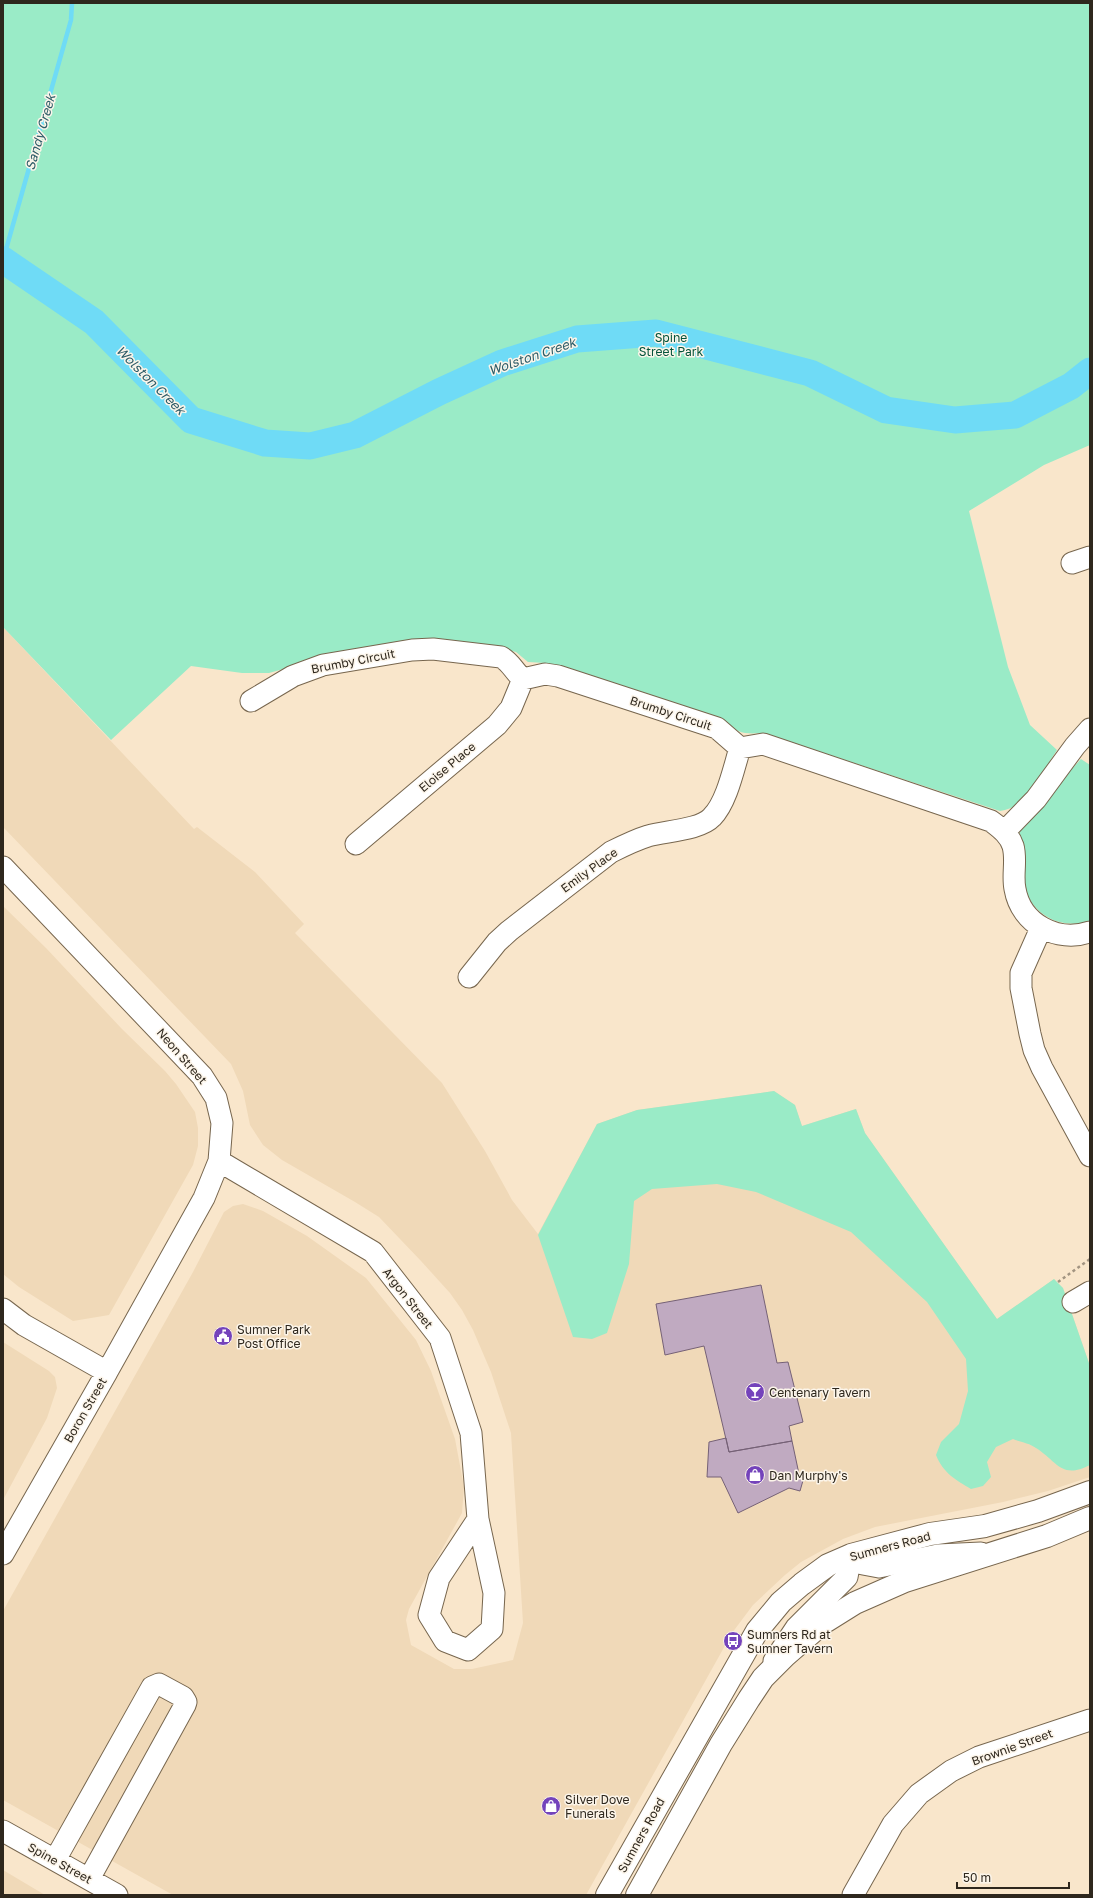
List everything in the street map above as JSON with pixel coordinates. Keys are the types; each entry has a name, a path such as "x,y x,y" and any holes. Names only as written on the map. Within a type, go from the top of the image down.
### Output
{"main road":[{"name":"Sumners Road","path":"607,1895 757,1631 781,1602 802,1584 828,1565 851,1555 930,1534 985,1526 1038,1511 1090,1492"},
{"path":"637,1895 721,1744 763,1678 785,1656 823,1623 855,1603 906,1581 1047,1536 1090,1518"},
{"path":"675,1775 697,1787"}],"street":[{"name":"Brumby Circuit","path":"251,701 293,676 309,669 412,650 433,649 502,657 509,661 516,673 523,678 545,674 558,676 717,728 740,748"},
{"name":"Eloise Place","path":"356,844 497,725 511,708 523,678"},
{"path":"1004,831 1036,799 1075,746 1090,729"},
{"path":"740,748 763,744 991,820 1004,831 1013,846 1014,888 1018,902 1027,915 1041,928 1057,934 1071,936 1090,932"},
{"name":"Emily Place","path":"469,977 497,942 509,931 611,852 626,844 647,836 701,824 712,816 722,801 740,748"},
{"name":"Neon Street","path":"3,867 202,1076 216,1098 222,1123 219,1161 204,1198 107,1372"},
{"path":"1041,928 1021,973 1021,988 1030,1034 1034,1050 1042,1068 1090,1156"},
{"name":"Argon Street","path":"219,1161 373,1252 440,1338 471,1433 478,1519 494,1593 492,1629 468,1650 445,1641 429,1615 439,1578 478,1519"},
{"name":"Boron Street","path":"3,1309 24,1324 107,1372 3,1554"},
{"path":"763,1678 796,1628 847,1577 851,1555 863,1564 879,1568 938,1555 991,1553"},
{"path":"55,1860 152,1687 159,1684 183,1697 186,1702 185,1705 103,1889"},
{"name":"Brownie Street","path":"853,1895 893,1824 919,1794 951,1771 979,1757 1090,1720"},
{"name":"Spine Street","path":"3,1831 103,1889"}],"path":[{"path":"1058,1282 1090,1259"}],"shaded area":[{"path":"3,627 194,829 197,827 255,872 304,924 295,933 442,1083 485,1151 512,1200 538,1234 597,1124 637,1110 774,1091 795,1105 802,1126 856,1109 865,1133 997,1319 1054,1279 1063,1288 1090,1366 1090,1477 1048,1491 1003,1502 875,1527 843,1539 801,1562 785,1575 753,1605 732,1633 586,1895 173,1895 3,1800 3,1611 193,1272 224,1212 233,1206 243,1204 263,1211 307,1236 366,1278 416,1340 431,1371 455,1439 464,1487 462,1513 409,1609 406,1620 411,1645 454,1669 472,1669 513,1660 523,1623 511,1433 491,1372 473,1330 462,1310 450,1293 379,1217 282,1160 263,1145 250,1125 243,1091 231,1064 3,827"},
{"path":"3,906 46,948 122,1029 165,1071 176,1084 195,1112 198,1128 198,1146 193,1165 109,1315 73,1321 19,1287 3,1274"},
{"path":"3,1342 49,1371 55,1377 57,1388 47,1418 3,1500"},
{"path":"3,1870 45,1895 3,1895"}],"green space":[{"name":"Spine Street Park","path":"3,3 1090,3 1090,445 1044,465 969,511 1008,667 1030,725 1057,750 1033,788 1019,803 1000,811 763,733 738,731 724,721 641,692 545,663 528,662 516,652 500,648 312,661 269,673 242,673 191,666 111,740 3,627"},
{"path":"1081,759 1090,765 1090,921 1071,924 1062,923 1045,916 1032,903 1025,886 1024,861 1019,836 1021,828 1027,818"},
{"path":"774,1091 795,1105 802,1126 856,1109 865,1133 997,1319 1054,1279 1063,1288 1090,1366 1090,1465 1080,1469 1066,1470 1034,1446 1013,1439 996,1447 987,1462 991,1477 983,1486 971,1489 950,1475 942,1467 936,1455 941,1442 959,1424 968,1391 966,1359 927,1302 851,1232 756,1192 717,1184 652,1189 634,1201 629,1264 607,1333 592,1339 573,1337 538,1235 597,1124 637,1110"}],"building":[{"name":"Centenary Tavern","path":"761,1285 777,1363 788,1362 803,1422 789,1426 792,1441 729,1452 704,1346 665,1355 656,1304"},
{"name":"Dan Murphy's","path":"726,1438 729,1452 792,1441 799,1474 804,1477 800,1491 789,1488 738,1513 721,1477 707,1477 709,1442"}],"waterway":[{"name":"Sandy Creek","path":"3,260 71,20 72,3"},
{"name":"Wolston Creek","path":"3,260 94,322 191,420 265,443 310,446 355,435 439,392 502,363 577,339 656,333 810,373 886,410 955,420 1015,415 1071,386 1090,371"}],"place":[{"name":"Sumner Park Post Office","path":"223,1336"},
{"name":"Centenary Tavern","path":"755,1392"},
{"name":"Dan Murphy's","path":"755,1475"},
{"name":"Sumners Rd at Sumner Tavern","path":"733,1641"},
{"name":"Silver Dove Funerals","path":"551,1806"}]}
